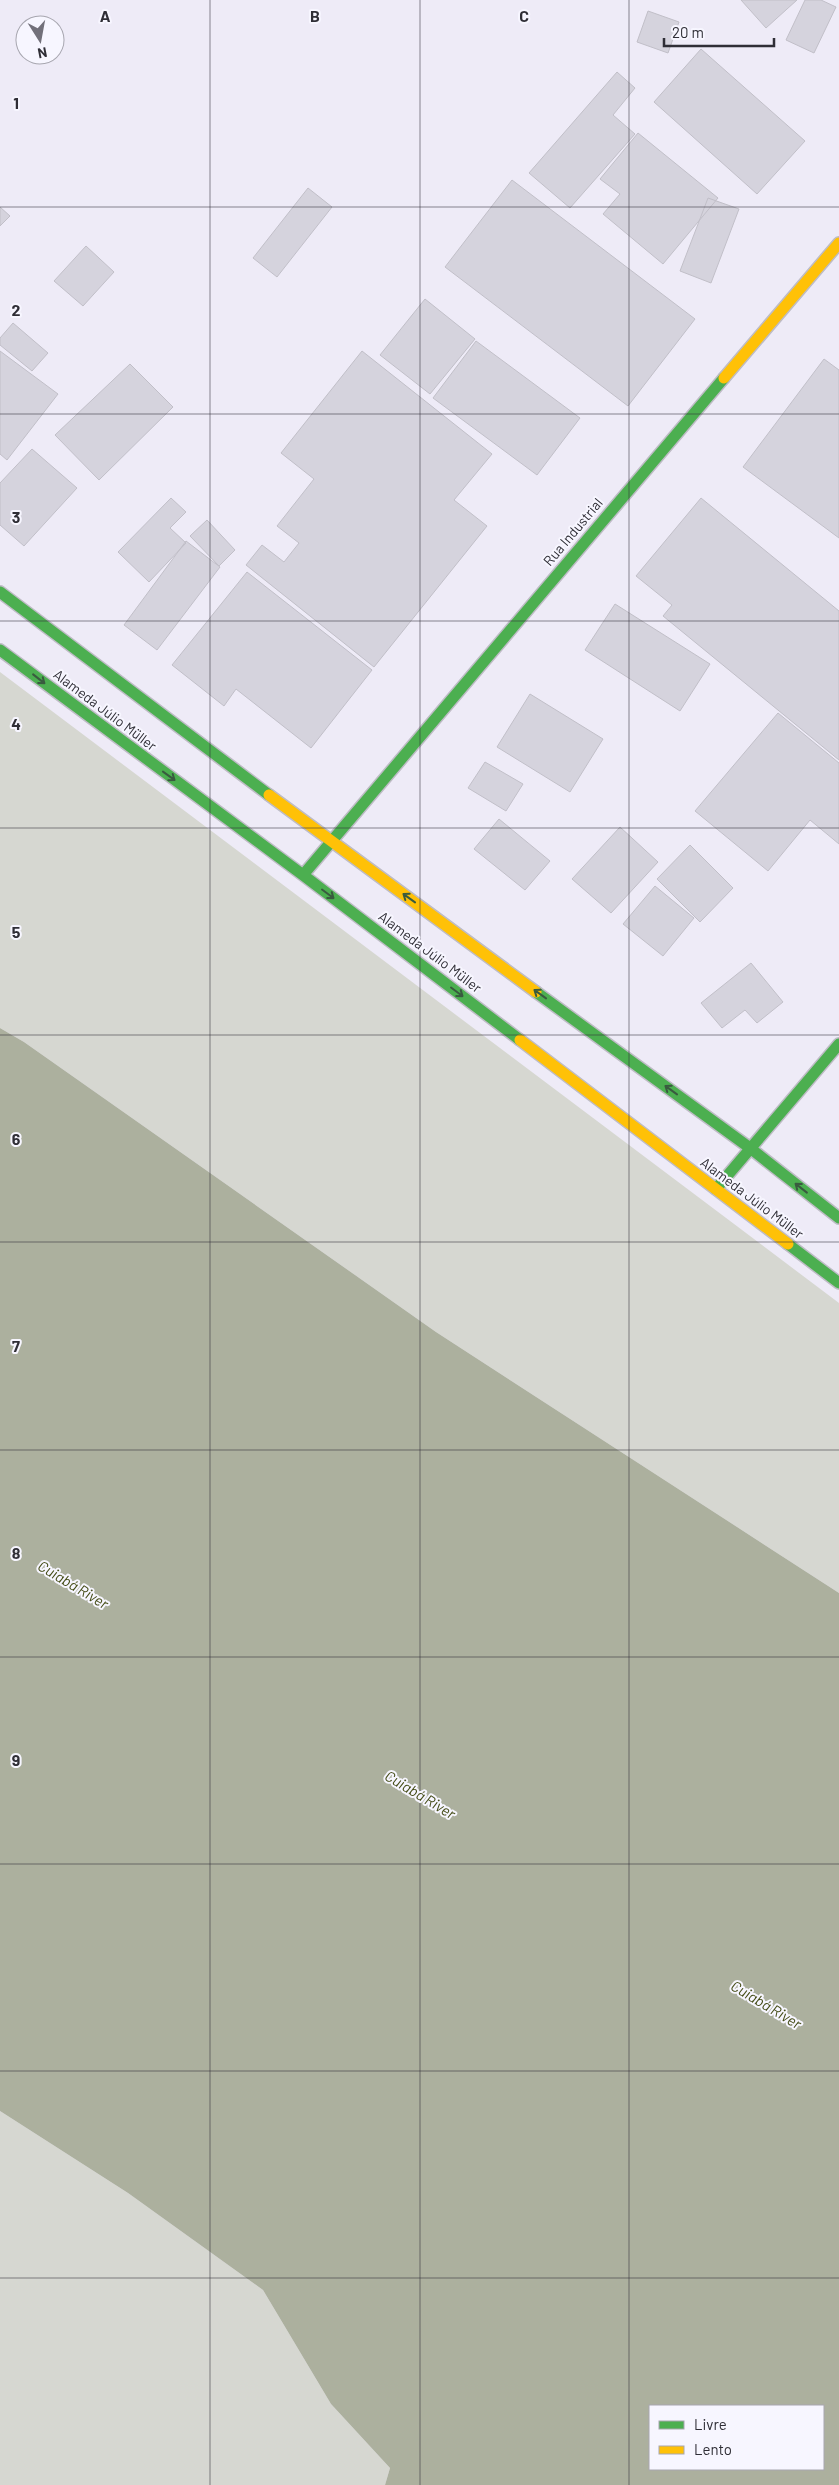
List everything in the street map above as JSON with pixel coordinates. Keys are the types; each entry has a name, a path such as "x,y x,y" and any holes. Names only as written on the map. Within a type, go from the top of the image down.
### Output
{"main road":[{"name":"Rua Industrial","path":"303,875 839,243"},
{"path":"0,592 330,841 750,1148 839,1218"},
{"name":"Alameda Júlio Müller","path":"0,650 303,875 839,1283"},
{"path":"716,1188 839,1044"}],"shaded area":[{"path":"0,672 839,1303 839,1593 436,1332 24,1042 0,1028"},
{"path":"0,2111 128,2193 263,2290 331,2404 390,2468 385,2485 0,2485"}],"water":[{"name":"Cuiabá River","path":"0,1028 24,1042 436,1332 839,1593 839,2485 385,2485 390,2468 331,2404 263,2290 128,2193 0,2111"}],"building":[{"path":"741,0 797,0 766,28"},
{"path":"805,0 821,0 836,7 814,53 786,40"},
{"path":"648,11 679,22 668,53 637,42"},
{"path":"701,49 805,141 757,194 654,102"},
{"path":"617,72 635,88 613,115 635,134 570,208 529,173"},
{"path":"638,133 718,198 663,264 603,214 620,194 600,179"},
{"path":"512,180 695,319 628,406 445,267"},
{"path":"308,188 332,207 277,277 253,258"},
{"path":"708,198 739,209 711,283 680,271"},
{"path":"0,207 10,216 0,226"},
{"path":"86,246 114,272 83,306 54,281"},
{"path":"425,299 475,339 430,394 380,355"},
{"path":"13,323 48,353 32,371 0,345 0,338"},
{"path":"476,341 580,418 537,475 433,398"},
{"path":"0,351 58,394 7,460 0,454"},
{"path":"362,351 492,454 454,500 487,526 374,667 246,565 262,545 284,562 299,543 277,526 314,479 281,453"},
{"path":"824,359 839,370 839,538 743,467"},
{"path":"130,364 173,407 99,480 55,435"},
{"path":"32,449 77,488 24,546 0,525 0,483"},
{"path":"171,498 186,512 170,528 186,543 149,582 118,552"},
{"path":"701,498 839,611 839,760 663,616 672,605 636,576"},
{"path":"207,520 235,550 219,566 190,536"},
{"path":"186,541 220,567 157,650 124,625"},
{"path":"247,572 372,670 311,748 236,689 224,706 172,665"},
{"path":"615,604 710,664 680,711 585,650"},
{"path":"530,694 603,739 570,792 497,747"},
{"path":"778,713 839,763 839,844 810,820 768,871 695,811"},
{"path":"485,762 523,784 506,811 468,788"},
{"path":"499,819 550,861 525,890 474,849"},
{"path":"620,827 658,862 611,913 572,879"},
{"path":"690,845 733,888 700,922 657,879"},
{"path":"655,886 694,918 663,956 623,924"},
{"path":"751,963 783,1002 757,1023 745,1010 722,1028 701,1003"}],"traffic: fast":[{"path":"303,875 724,378"},
{"path":"0,592 269,795"},
{"path":"0,650 303,875 520,1040"},
{"path":"536,992 750,1148 839,1218"},
{"path":"716,1189 839,1044"},
{"path":"788,1244 839,1283"}],"traffic: slow":[{"path":"724,378 839,243"},
{"path":"269,795 536,992"},
{"path":"520,1040 788,1244"}]}
